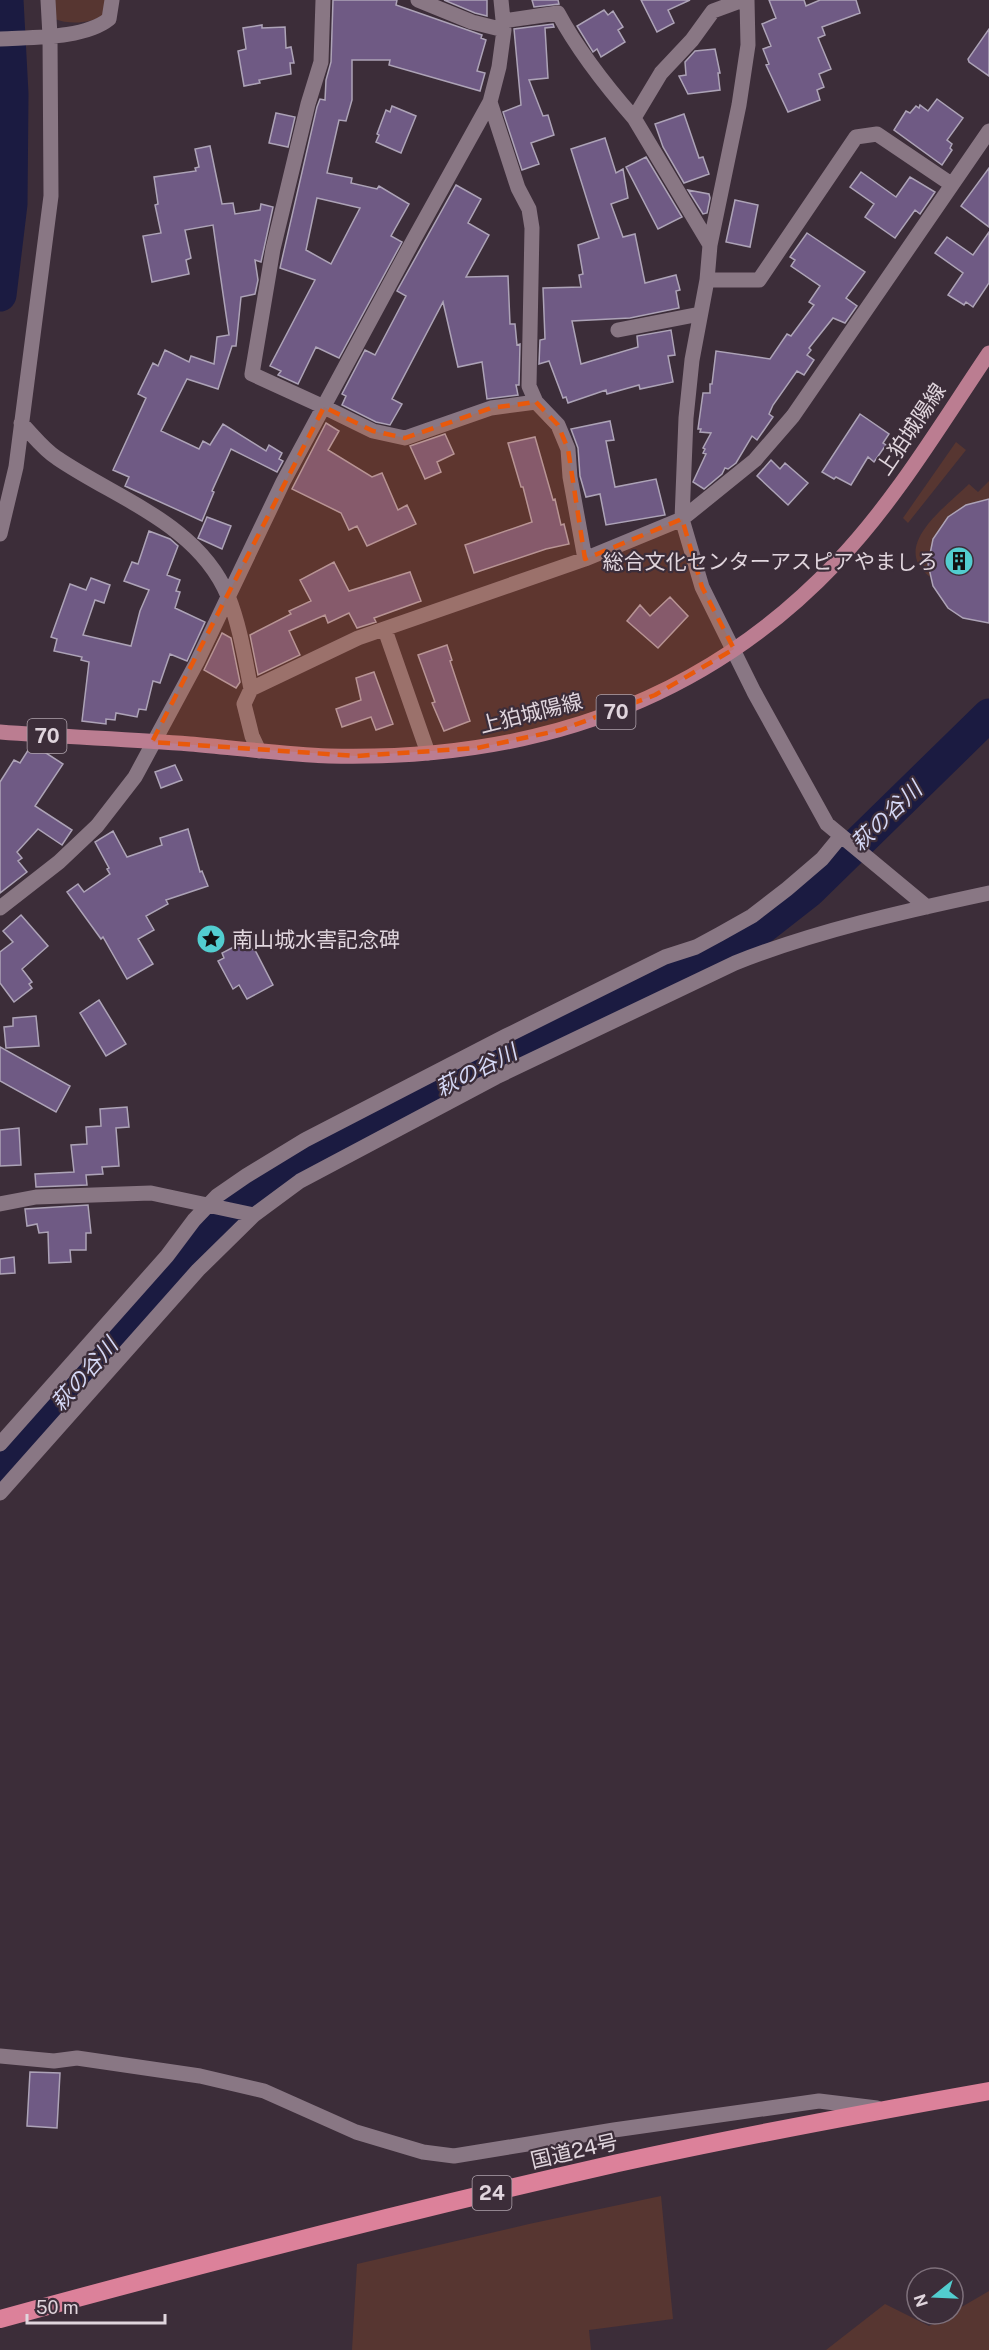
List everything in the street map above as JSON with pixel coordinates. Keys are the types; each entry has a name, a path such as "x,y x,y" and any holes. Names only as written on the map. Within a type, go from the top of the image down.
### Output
{"highway":[{"name":"国道24号","path":"0,2319 347,2228 621,2163 989,2091"}],"main road":[{"name":"上狛城陽線","path":"0,732 328,756 428,753 477,748 512,742 593,720 669,688 734,650 786,611 844,554 906,476 989,352"}],"street":[{"path":"0,534 16,467 51,196 46,36 48,0"},
{"path":"0,39 46,36 99,27 110,19 112,0"},
{"path":"323,0 321,62 305,114 273,249 252,374 373,431 405,438 491,408 506,408 536,402"},
{"path":"418,0 472,22 503,25 558,13 592,69 643,130 688,212 710,245"},
{"path":"0,908 59,862 97,826 135,777 197,662 283,482 490,102 499,67 503,25 501,0"},
{"path":"634,118 661,73 692,40 713,11 745,0 748,45 739,105 710,245 707,280 699,314 686,418 682,519 702,587 754,692 827,824 927,907"},
{"path":"490,102 518,188 529,209 532,228 529,386 536,402 558,425 567,449 585,559"},
{"path":"251,689 358,638 585,559 682,519 755,459 793,416 919,236 951,184 989,131"},
{"path":"707,280 759,280 856,137 878,134 951,184"},
{"path":"618,330 699,314"},
{"path":"21,423 54,457 138,505 172,528 194,546 214,570 228,595 251,689 244,704 252,736 259,751"},
{"path":"385,630 428,753"},
{"path":"0,1444 212,1206 217,1196 305,1140 506,1035 664,957 696,947 752,916 787,890 844,838"},
{"path":"0,1493 171,1299 250,1215 300,1181 496,1077 735,963 770,949 989,893"},
{"path":"0,1204 36,1197 151,1193 250,1215"},
{"path":"0,2056 54,2061 77,2058 200,2076 264,2091 356,2132 423,2152 454,2156 614,2130 819,2101 888,2109"}],"highlighted area":[{"path":"536,402 558,425 568,449 585,559 682,519 702,587 734,649 655,695 561,730 477,748 356,756 152,742 324,407 373,431 405,438 491,408"}],"shaded area":[{"path":"54,0 107,0 103,16 73,23 55,19"},
{"path":"956,442 966,450 908,523 903,518"},
{"path":"989,481 989,499 962,508 942,525 935,536 929,562 930,577 919,565 916,553 918,540 936,515 969,484 978,492"},
{"path":"661,2196 673,2319 589,2330 591,2350 352,2350 357,2264"},
{"path":"989,2291 989,2350 826,2350 885,2304 905,2314 905,2326 965,2326 965,2305"}],"building":[{"path":"333,0 397,0 396,5 482,35 481,38 486,40 477,71 485,73 480,91 389,65 390,60 352,60 352,100 346,121 339,120 327,173 352,178 351,183 377,189 379,186 409,204 391,236 402,242 339,358 316,347 298,384 278,375 281,371 270,366 315,280 280,268 317,107 320,99 325,100 326,80 331,62","holes":["317,198 360,208 331,264 306,250"]},
{"path":"444,0 487,0 487,16 475,13"},
{"path":"532,0 558,0 559,4 534,7"},
{"path":"641,0 690,0 668,10 674,23 657,32"},
{"path":"769,0 804,0 806,6 820,0 856,0 860,13 822,27 825,35 818,38 831,69 819,74 824,87 817,90 820,100 788,112 766,65 769,64 763,49 771,46 762,24 776,18"},
{"path":"604,10 608,15 613,11 623,27 618,30 625,42 601,57 597,49 593,52 577,26"},
{"path":"553,24 554,27 545,28 548,78 529,80 543,116 548,115 554,135 531,143 539,164 522,170 503,112 521,105 514,29"},
{"path":"262,25 262,28 285,27 286,48 291,47 294,63 290,63 291,74 259,80 260,83 244,86 238,51 246,49 243,28"},
{"path":"989,29 989,76 968,59"},
{"path":"715,49 720,73 718,73 720,90 688,94 679,76 686,75 685,62 695,51"},
{"path":"937,99 963,118 947,140 952,144 950,148 952,150 942,165 894,130 906,111 910,113 920,105 928,111"},
{"path":"392,106 416,116 401,153 376,142 386,110 390,112"},
{"path":"276,113 295,117 288,147 269,143"},
{"path":"684,114 699,158 703,157 709,174 684,183 663,147 655,124"},
{"path":"605,138 616,173 623,169 628,198 611,204 623,237 635,234 645,283 676,275 680,290 676,291 679,308 630,318 572,321 581,364 638,347 637,336 671,330 675,355 668,356 673,382 640,389 639,385 607,394 606,390 568,403 566,397 563,398 549,361 539,364 540,340 545,339 543,288 581,287 579,275 583,274 578,245 599,238 571,149"},
{"path":"210,146 222,204 233,203 235,214 260,210 261,204 273,207 261,262 255,260 258,280 255,294 241,297 236,346 232,346 218,389 187,379 161,431 199,449 203,441 210,445 223,424 266,451 269,445 282,453 279,459 283,461 277,472 231,449 212,491 214,492 202,521 125,486 129,477 113,470 146,398 138,394 153,363 158,366 165,350 189,362 191,356 214,364 217,337 229,335 213,225 185,230 191,258 186,260 189,274 152,282 143,236 161,233 155,205 158,204 154,177 196,171 195,168 199,167 195,149"},
{"path":"646,157 682,217 658,229 626,167"},
{"path":"989,168 989,227 961,206"},
{"path":"861,172 896,197 910,177 935,192 920,214 915,210 895,238 865,217 874,204 850,187"},
{"path":"456,185 481,199 468,223 489,235 466,277 508,276 510,324 515,324 517,345 520,344 519,385 516,385 518,395 487,399 482,362 458,367 443,302 392,399 402,404 390,425 376,422 342,405 346,396 342,394 365,350 375,355 406,296 397,291"},
{"path":"688,190 709,194 707,213 703,214"},
{"path":"735,200 758,205 750,247 726,242"},
{"path":"989,232 989,283 973,307 966,302 964,305 948,295 963,273 935,253 947,237 973,255"},
{"path":"807,233 865,272 846,298 857,306 845,323 833,318 809,348 811,350 807,355 814,360 804,375 797,371 773,405 769,414 773,417 757,440 752,436 736,463 728,469 725,468 722,474 704,489 693,482 706,454 703,453 705,449 703,448 711,433 700,432 701,429 698,429 703,393 710,393 716,351 770,359 787,334 791,336 814,305 809,302 820,286 791,266 795,260 790,257"},
{"path":"860,414 889,434 883,443 886,445 874,462 868,457 851,485 822,472"},
{"path":"610,421 614,440 606,441 615,487 656,479 665,515 606,525 600,494 586,497 580,476 578,448 571,429"},
{"path":"326,423 339,431 328,450 372,477 382,473 398,510 407,505 416,524 367,546 357,526 349,530 341,513 292,489"},
{"path":"445,434 454,454 437,462 441,472 425,479 410,446"},
{"path":"535,437 553,500 555,499 561,525 564,524 569,544 546,549 474,573 465,545 532,522 508,443"},
{"path":"771,460 780,469 785,463 808,483 788,505 757,476"},
{"name":"総合文化センターアスピアやましろ","path":"989,499 989,623 963,618 948,608 933,586 928,564 933,539 948,517 966,505"},
{"path":"207,517 231,526 222,549 198,538"},
{"path":"149,531 170,539 178,546 167,575 180,580 176,591 180,592 175,608 205,622 187,661 170,654 160,683 153,681 146,710 139,709 137,717 116,713 115,720 106,719 106,724 82,721 89,662 81,660 82,657 54,651 57,639 51,637 70,584 86,590 91,578 110,585 104,603 95,600 83,635 131,646 140,611 149,590 124,581 132,562 138,564"},
{"path":"334,562 349,591 410,572 421,601 374,618 376,622 357,628 349,613 328,623 325,615 289,631 300,655 258,675 250,635 291,614 289,611 311,601 300,580"},
{"path":"670,597 688,616 658,648 627,621 640,605 650,616"},
{"path":"222,633 231,638 240,682 236,688 204,670"},
{"path":"447,645 470,721 444,731 432,703 435,702 418,655"},
{"path":"374,672 393,724 376,730 371,717 342,727 336,709 361,700 356,678"},
{"path":"32,744 63,764 35,806 72,830 62,845 38,829 17,852 22,858 18,861 27,872 0,893 0,782 14,760 20,763"},
{"path":"175,765 182,780 161,788 155,772"},
{"path":"188,829 200,872 202,871 208,886 166,900 168,904 146,916 154,930 138,939 153,964 127,979 103,937 101,939 67,892 78,884 84,892 110,874 95,842 113,831 127,857 162,845 160,838"},
{"path":"21,915 48,946 22,969 32,982 29,984 32,988 14,1002 0,983 0,952 13,942 3,931"},
{"path":"247,940 252,949 254,948 273,985 247,999 239,985 233,989 218,961 224,958 222,953"},
{"path":"99,1000 126,1044 106,1056 80,1013"},
{"path":"36,1016 39,1046 6,1048 4,1027 13,1026 13,1018"},
{"path":"0,1047 70,1086 56,1112 0,1081"},
{"path":"127,1107 129,1127 116,1128 119,1166 102,1167 103,1174 86,1175 87,1185 36,1187 35,1174 74,1172 71,1145 87,1144 86,1127 101,1126 100,1109"},
{"path":"19,1128 21,1165 0,1166 0,1130"},
{"path":"88,1205 91,1233 86,1233 86,1250 70,1250 71,1262 49,1263 48,1232 39,1233 37,1224 27,1226 25,1209"},
{"path":"14,1257 15,1273 0,1274 0,1259"},
{"path":"30,2072 60,2073 57,2128 27,2126"}],"waterway":[{"path":"0,295 11,204 12,94 7,0"},
{"name":"萩の谷川","path":"0,1469 93,1367 207,1233 239,1201 267,1179 408,1104 614,1000 703,961 763,927 809,891 989,715"}],"place":[{"name":"総合文化センターアスピアやましろ","path":"959,561"},
{"name":"南山城水害記念碑","path":"211,939"}]}
